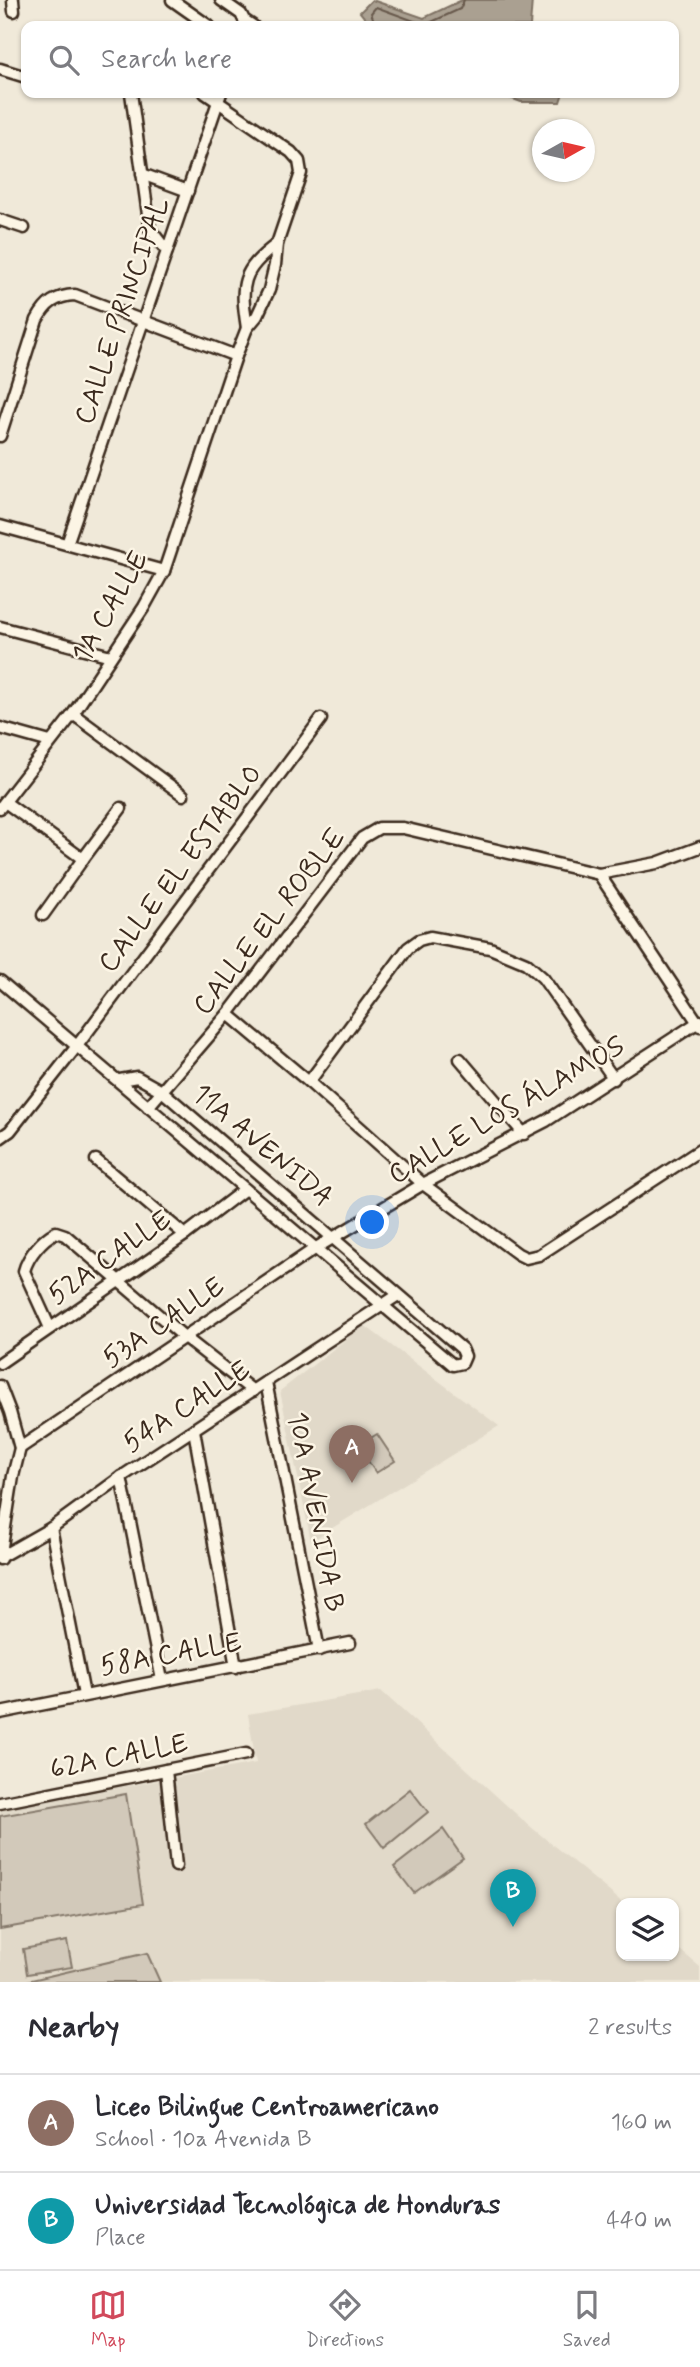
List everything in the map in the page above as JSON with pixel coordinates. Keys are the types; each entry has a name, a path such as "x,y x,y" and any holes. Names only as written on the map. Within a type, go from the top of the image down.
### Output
{"street":[{"path":"172,0 202,21"},
{"path":"221,0 241,14 245,21"},
{"path":"0,69 21,75"},
{"path":"132,98 150,229 167,251"},
{"name":"1A CALLE","path":"2,805 73,714 144,607 164,571 236,356 247,327 257,316 269,290 277,244 300,173 299,162 291,152 220,98"},
{"name":"CALLE PRINCIPAL","path":"67,544 220,98"},
{"path":"142,174 188,191"},
{"path":"0,220 24,228"},
{"name":"1A CALLE","path":"247,327 243,302 245,279 255,260 277,244"},
{"path":"0,436 37,320 43,309 61,296 75,295 236,356"},
{"path":"0,526 164,571"},
{"path":"0,627 111,656"},
{"path":"73,714 183,795"},
{"name":"CALLE EL ESTABLO","path":"0,1138 10,1131 77,1046 321,719"},
{"path":"0,728 50,742"},
{"path":"2,805 83,859"},
{"path":"43,915 121,808"},
{"name":"CALLE EL ROBLE","path":"148,1107 228,1014 362,838 379,828 403,828 599,874 657,863 700,847"},
{"path":"599,874 699,1023"},
{"path":"309,1082 408,948 419,940 430,937 490,948 526,963 543,978 614,1079"},
{"name":"11A AVENIDA","path":"0,981 453,1365 462,1363 465,1356 462,1349 162,1091 137,1077 120,1080"},
{"path":"228,1014 424,1184 526,1258 540,1255 700,1150"},
{"name":"CALLE LOS ÁLAMOS","path":"334,1237 424,1184 524,1134 699,1023"},
{"path":"460,1059 524,1134"},
{"path":"96,1160 185,1235"},
{"name":"52A CALLE","path":"0,1363 185,1235 245,1189"},
{"path":"50,1328 24,1271 26,1262 46,1237 56,1233 65,1235 183,1336 253,1391"},
{"name":"53A CALLE","path":"20,1448 334,1237"},
{"name":"54A CALLE","path":"0,1558 51,1528 121,1477 398,1295"},
{"name":"10A AVENIDA B","path":"266,1382 318,1650"},
{"path":"0,1386 20,1448 0,1558"},
{"path":"194,1430 236,1667"},
{"path":"121,1477 162,1680"},
{"path":"51,1528 85,1695"},
{"name":"58A CALLE","path":"0,1713 350,1643"},
{"name":"62A CALLE","path":"0,1804 246,1754"},
{"path":"166,1770 176,1866"}],"shaded area":[{"path":"364,1325 499,1426 311,1541 280,1391"},
{"path":"377,1434 395,1461 376,1473 358,1446"},
{"path":"381,1691 525,1822 617,1898 616,1961 679,1961 679,1949 700,1967 700,1982 0,1982 0,1809 256,1763 248,1714"},
{"path":"410,1789 428,1812 384,1848 366,1824"},
{"path":"126,1794 143,1904 0,1929 0,1816"},
{"path":"443,1829 463,1858 414,1893 394,1867"},
{"path":"67,1941 72,1967 27,1974 23,1949"},
{"path":"147,1953 160,1982 23,1982"}],"water":[{"path":"372,0 424,18 462,0 532,0 530,21 367,21 360,12"},
{"path":"510,98 561,98 560,102 521,102"}],"place":[{"name":"Liceo Bilingue Centroamericano","path":"352,1483"},
{"name":"Universidad Tecnológica de Honduras","path":"513,1927"}]}
